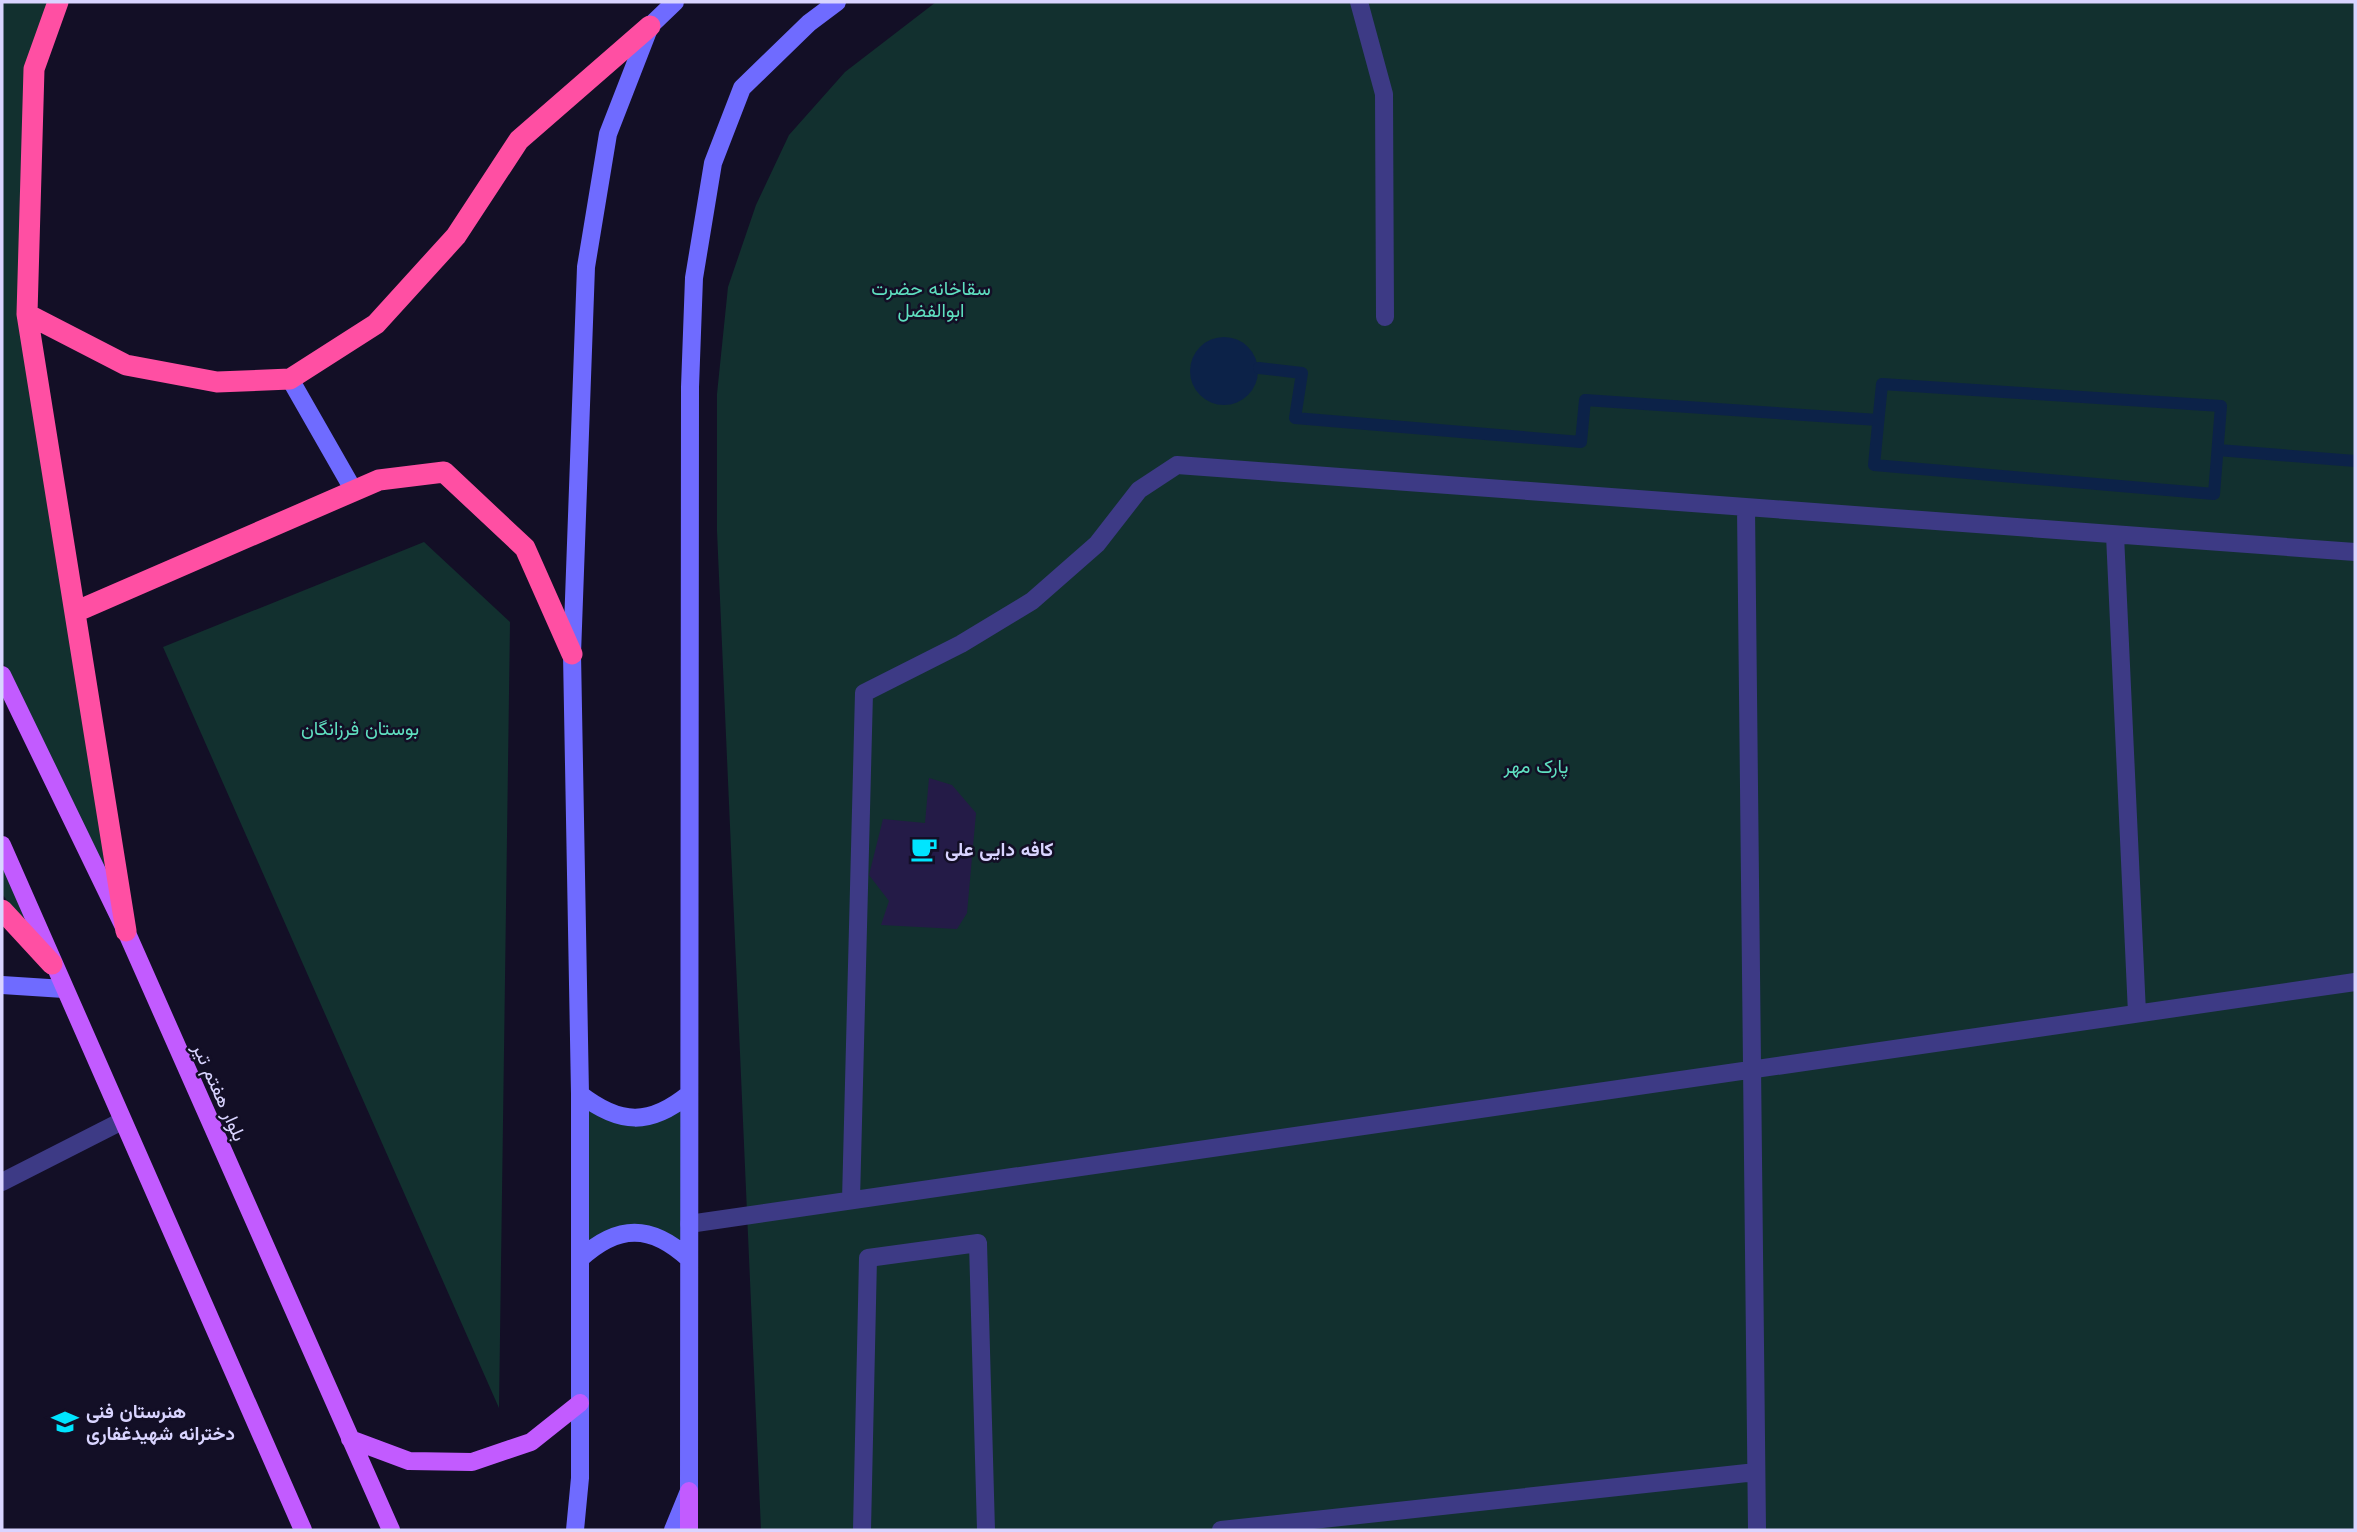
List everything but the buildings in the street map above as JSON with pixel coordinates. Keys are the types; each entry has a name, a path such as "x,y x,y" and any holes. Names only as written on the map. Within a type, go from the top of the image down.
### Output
{"highway":[{"path":"58,2 34,69 27,314 125,930"},
{"path":"27,314 126,365 217,382 290,379 376,324 456,236 519,140 650,26"},
{"path":"75,612 379,480 444,472 525,548 572,654"},
{"path":"2,910 52,964"}],"main road":[{"name":"بلوار هفتم تیر","path":"2,675 125,930 391,1530"},
{"path":"2,845 303,1530"},
{"path":"350,1439 409,1461 472,1462 531,1442 580,1403"},
{"path":"689,1491 689,1530"}],"street":[{"path":"575,1530 580,1478 580,1094 572,654 586,267 608,134 650,26 675,2"},
{"path":"674,1530 689,1491 690,387 694,278 713,163 742,88 809,23 837,2"},
{"path":"1359,2 1384,93 1385,317"},
{"path":"290,379 354,491"},
{"path":"851,1200 864,693 961,644 1032,601 1097,544 1139,490 1177,465 2355,552"},
{"path":"1746,508 1757,1530"},
{"path":"2115,535 2137,1013"},
{"path":"689,1224 2355,982"},
{"path":"2,985 64,989"},
{"path":"580,1094 600,1110 623,1118 647,1118 670,1110 689,1094"},
{"path":"2,1182 122,1121"},
{"path":"580,1259 599,1242 622,1233 648,1233 670,1242 689,1259"},
{"path":"862,1530 868,1258 978,1243 986,1530"},
{"path":"1221,1530 1756,1472"}],"green space":[{"path":"2,2 57,2 33,69 25,314 124,927 2,660"},
{"name":"پارک مهر","path":"936,2 2355,2 2355,1530 761,1530 717,531 717,394 728,287 756,205 789,135 845,72"},
{"name":"بوستان فرزانگان","path":"424,542 510,622 499,1408 163,647"},
{"path":"2,861 37,938 2,894"},
{"path":"582,1098 622,1120 687,1098 688,1257 648,1232 581,1258"}],"water":[{"path":"1231,337 1252,352 1258,364 1256,384 1248,395 1231,405 1217,405 1200,395 1192,384 1190,364 1200,347 1211,339"}],"waterway":[{"path":"1259,368 1302,373 1295,418 1581,442 1585,400 1878,420"},
{"path":"1882,384 2221,406 2214,494 1874,465 1882,384"},
{"path":"2218,450 2355,461"}],"place":[{"name":"کافه دایی علی","path":"924,849"},
{"name":"هنرستان فنی دخترانه شهیدغفاری","path":"65,1422"}],"park label":[{"name":"سقاخانه حضرت ابوالفضل","path":"931,299"}]}
